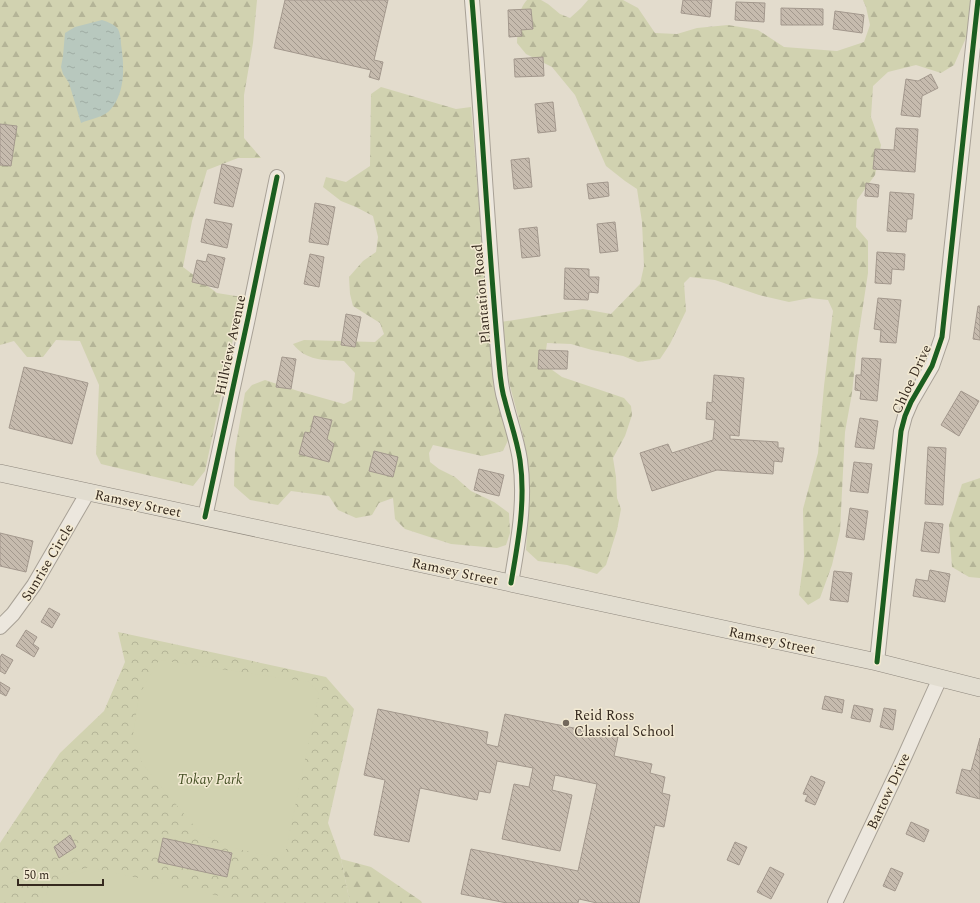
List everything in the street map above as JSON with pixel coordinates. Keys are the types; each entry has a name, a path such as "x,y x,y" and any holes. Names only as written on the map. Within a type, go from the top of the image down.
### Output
{"main road":[{"name":"Ramsey Street","path":"0,473 877,662 980,688"}],"street":[{"name":"Plantation Road","path":"472,0 491,279 499,369 504,400 516,437 522,483 519,537 511,583"},
{"name":"Chloe Drive","path":"877,662 901,431 911,402 932,366 942,337 978,0"},
{"name":"Hillview Avenue","path":"205,517 277,177"},
{"name":"Sunrise Circle","path":"0,627 13,614 34,585 88,492"},
{"name":"Bartow Drive","path":"835,903 904,760 940,678"}],"green space":[{"path":"0,0 257,0 253,43 244,95 244,138 261,158 238,158 207,170 192,221 183,267 217,293 242,297 205,471 193,486 101,464 96,454 99,385 80,341 56,340 43,357 27,357 14,341 0,345"},
{"path":"527,0 541,0 560,14 570,18 588,0 623,0 638,8 655,33 677,34 697,28 728,25 758,30 784,47 837,51 864,42 870,25 863,0 972,0 969,31 954,65 941,73 916,65 888,72 873,86 871,117 881,145 875,175 857,200 856,227 868,241 868,273 857,345 852,393 845,432 840,531 832,565 820,598 808,605 799,595 804,557 803,509 818,453 833,311 828,300 810,298 789,302 759,295 715,280 690,277 684,283 686,311 670,344 660,359 638,362 623,356 571,344 547,343 544,364 562,377 624,398 631,406 632,415 625,436 613,458 617,498 621,509 617,530 606,565 597,574 567,565 538,561 526,550 528,468 523,435 509,382 501,322 583,309 611,314 640,284 644,266 642,222 637,189 606,166 575,95 552,67 526,54 517,43 521,9"},
{"path":"381,87 456,109 471,107 494,387 499,407 510,436 503,451 482,456 433,445 429,453 430,462 439,469 455,477 471,491 494,502 509,513 510,533 506,545 497,548 451,544 405,529 395,519 393,498 379,503 372,515 356,518 338,510 329,496 291,491 278,505 250,500 234,486 235,450 245,393 252,385 265,380 344,404 352,400 355,373 344,361 323,360 310,357 298,350 293,344 304,340 375,342 384,334 380,323 353,306 350,294 349,277 363,261 376,252 378,237 373,216 341,201 323,187 326,177 346,182 370,166 371,94"},
{"path":"980,478 980,578 969,577 952,567 949,525 962,484"},
{"name":"Tokay Park","path":"118,632 326,677 354,709 328,823 341,859 350,903 0,903 0,843 60,753 104,711 125,662"},
{"path":"159,660 309,682 319,693 284,859 238,849 201,834 143,765 133,735 139,695"},
{"path":"341,859 371,867 422,903 350,903"},
{"path":"89,867 251,903 42,903 45,895 61,879 74,872"}],"water":[{"path":"102,20 115,26 118,29 121,38 123,60 122,86 116,102 108,112 81,123 69,83 63,74 61,67 65,33 75,27"}],"building":[{"path":"285,0 388,0 374,60 383,62 379,80 369,77 371,70 274,48"},
{"path":"683,0 712,0 710,17 681,13"},
{"path":"736,2 765,3 764,22 735,20"},
{"path":"781,8 823,9 823,25 781,25"},
{"path":"531,9 533,29 521,30 522,36 509,37 508,10"},
{"path":"835,11 864,15 862,33 833,29"},
{"path":"543,57 544,76 515,77 514,59"},
{"path":"931,74 938,88 922,96 920,117 901,115 906,79 918,81"},
{"path":"553,102 556,131 538,133 535,104"},
{"path":"0,124 17,126 11,166 0,165"},
{"path":"896,128 918,129 915,172 873,169 875,149 894,150"},
{"path":"529,158 532,187 514,189 511,160"},
{"path":"222,164 242,169 233,207 214,203"},
{"path":"608,182 609,196 589,199 587,184"},
{"path":"866,183 879,185 878,197 865,196"},
{"path":"890,192 914,194 912,219 907,219 906,232 887,231"},
{"path":"315,203 335,207 328,245 309,242"},
{"path":"206,219 232,224 227,248 201,242"},
{"path":"615,222 618,251 600,253 597,224"},
{"path":"537,227 540,256 522,258 519,229"},
{"path":"877,252 905,254 904,270 892,269 891,284 875,283"},
{"path":"208,254 225,258 218,288 192,282 197,260 206,262"},
{"path":"310,254 324,257 319,287 304,284"},
{"path":"565,268 589,269 589,277 599,277 598,293 589,292 588,300 564,299"},
{"path":"878,298 901,300 896,343 880,342 881,330 874,329"},
{"path":"978,306 980,306 980,340 973,339"},
{"path":"346,314 361,317 355,347 341,345"},
{"path":"539,350 568,351 567,369 538,369"},
{"path":"282,357 296,359 291,389 276,387"},
{"path":"862,358 881,359 877,401 860,399 861,391 855,390 856,375 861,375"},
{"path":"24,367 88,383 72,444 9,428"},
{"path":"714,375 744,378 739,436 730,435 730,439 778,442 778,448 784,448 782,462 774,461 773,474 717,470 652,491 640,453 668,444 672,453 713,440 715,420 706,419 707,402 712,403"},
{"path":"961,391 979,401 959,436 941,425"},
{"path":"314,416 332,420 327,439 334,444 329,462 299,454 305,432 310,433"},
{"path":"860,418 878,421 874,449 855,447"},
{"path":"928,447 946,448 943,505 925,504"},
{"path":"374,451 398,457 393,477 369,471"},
{"path":"854,462 872,464 868,493 850,491"},
{"path":"479,469 504,475 499,496 474,490"},
{"path":"850,508 868,511 864,540 846,537"},
{"path":"925,522 943,524 939,553 921,551"},
{"path":"0,533 33,541 26,572 0,566"},
{"path":"930,570 950,574 945,602 913,596 916,579 928,581"},
{"path":"834,571 852,573 848,602 830,600"},
{"path":"49,608 60,614 52,628 41,622"},
{"path":"26,630 37,637 33,644 39,648 34,657 16,646"},
{"path":"2,654 13,660 5,674 0,671 0,657"},
{"path":"0,682 10,688 6,696 0,693"},
{"path":"825,696 844,700 842,713 822,709"},
{"path":"854,705 873,709 870,722 851,718"},
{"path":"884,708 896,710 893,730 880,727"},
{"path":"378,709 488,732 486,744 498,747 505,714 618,737 614,756 652,764 650,773 665,777 662,793 670,795 664,827 655,825 639,903 597,903 579,899 578,903 507,903 461,894 471,849 578,871 597,784 555,775 552,790 572,795 560,851 502,839 514,784 529,787 533,768 497,761 490,793 479,791 477,800 420,788 409,842 374,835 385,780 364,775"},
{"path":"980,738 980,799 956,793 962,769 971,771"},
{"path":"811,776 825,782 815,805 805,801 808,795 803,794"},
{"path":"911,822 929,830 924,842 906,834"},
{"path":"70,835 76,847 59,858 54,847"},
{"path":"163,838 232,853 227,877 158,862"},
{"path":"735,842 747,847 739,865 727,860"},
{"path":"770,867 784,874 771,899 757,892"},
{"path":"891,868 903,873 895,891 883,886"}],"cycle path":[{"path":"472,0 500,377 519,453 522,475 522,506 511,583"},
{"path":"877,662 901,431 911,402 932,366 942,337 978,0"},
{"path":"205,517 277,177"}],"place":[{"name":"Reid Ross Classical School","path":"566,723"}]}
